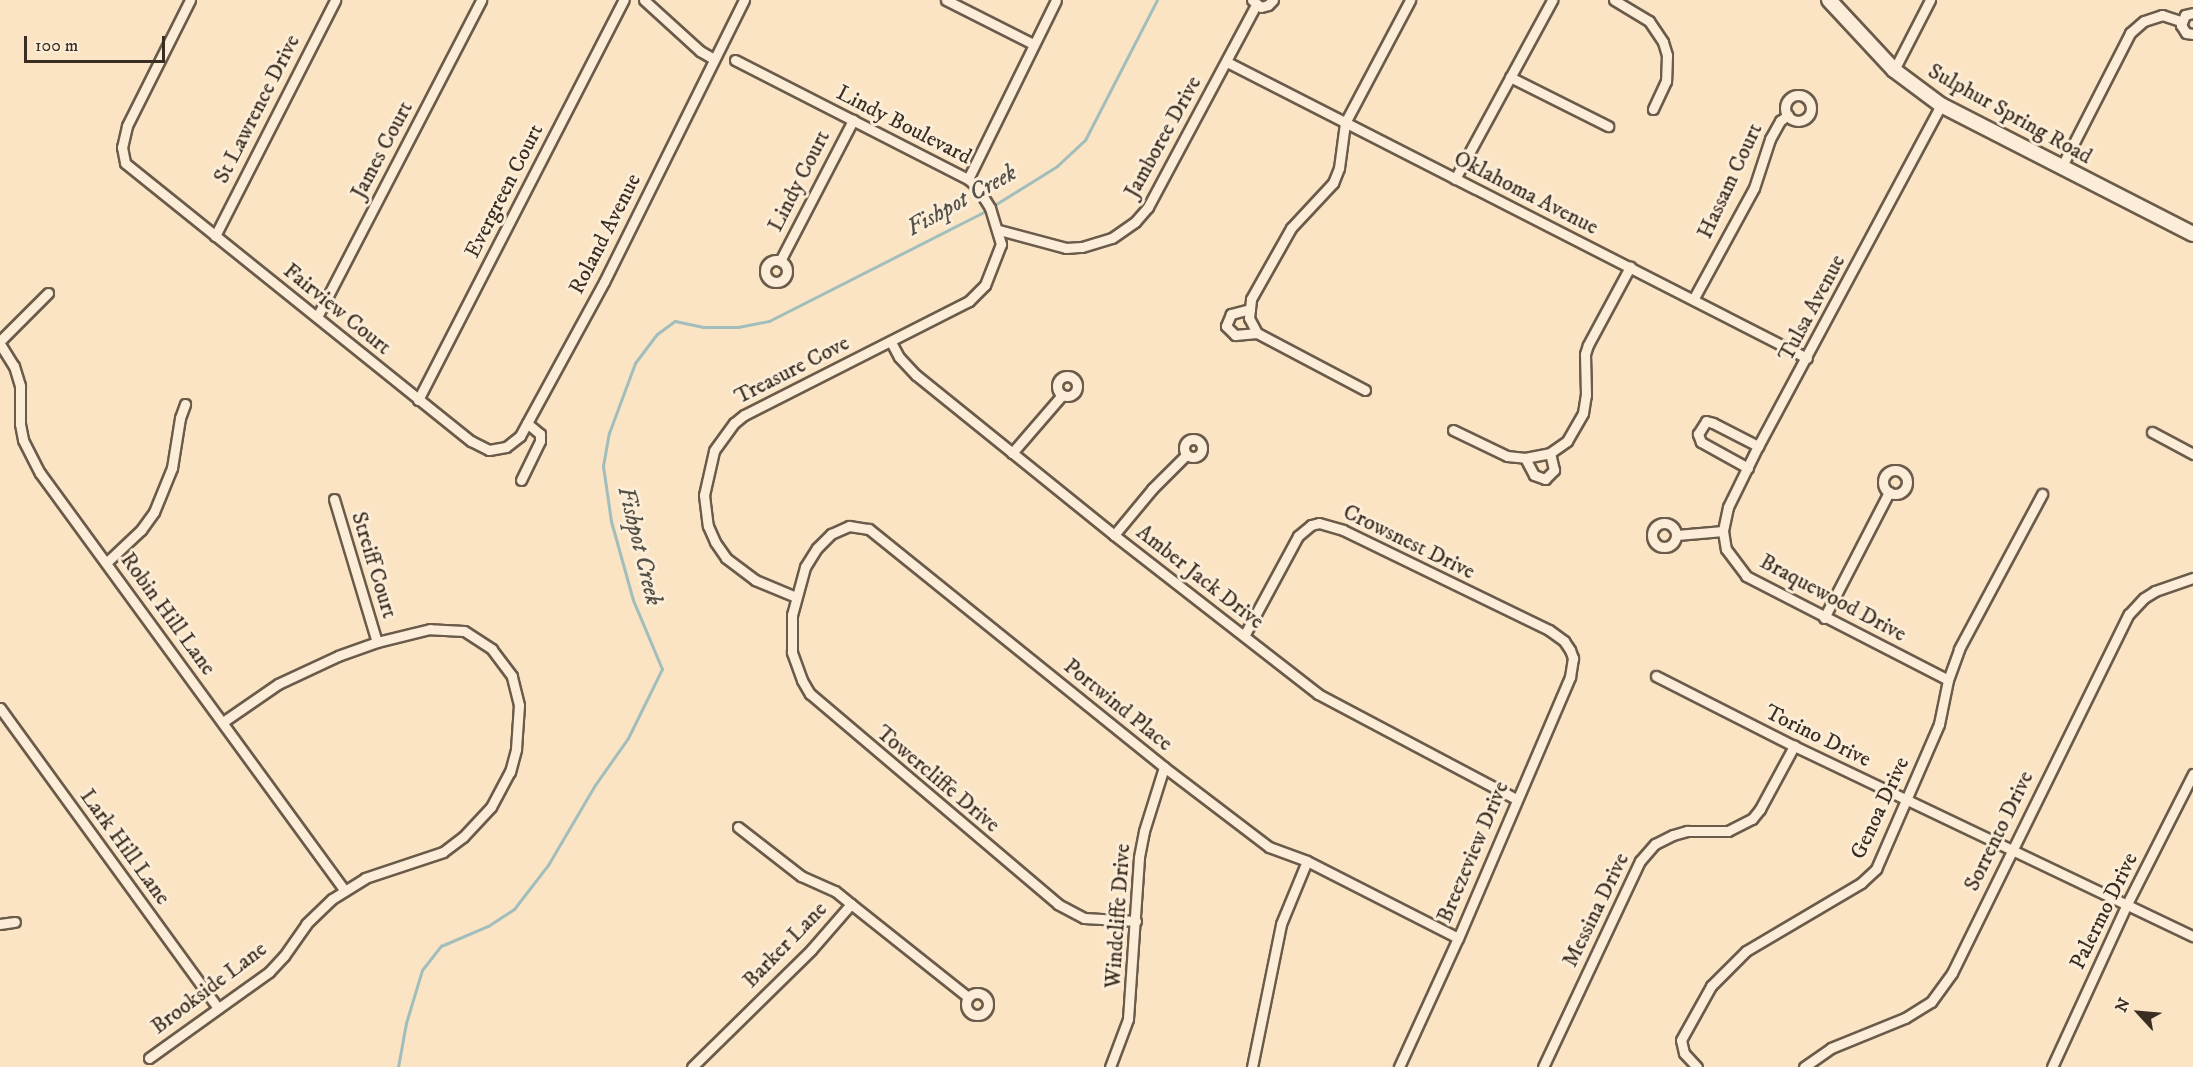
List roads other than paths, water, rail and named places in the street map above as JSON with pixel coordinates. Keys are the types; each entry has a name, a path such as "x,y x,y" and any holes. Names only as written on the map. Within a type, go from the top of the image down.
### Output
{"main road":[{"name":"Sulphur Spring Road","path":"1829,0 1894,70 1941,105 2193,234"}],"street":[{"name":"Fairview Court","path":"190,0 127,126 122,147 125,163 471,441 489,450 506,447 514,442 527,423"},
{"name":"St Lawrence Drive","path":"214,236 335,0"},
{"name":"James Court","path":"317,317 481,0"},
{"name":"Evergreen Court","path":"418,400 624,0"},
{"path":"644,0 700,51 714,59"},
{"name":"Roland Avenue","path":"527,423 604,282 744,0"},
{"path":"946,0 1033,44"},
{"path":"968,179 1056,0"},
{"name":"Jamboree Drive","path":"999,230 1066,248 1100,243 1126,229 1148,207 1227,62 1254,3 1265,7 1273,0"},
{"path":"1257,333 1249,318 1251,299 1291,228 1333,183 1339,168 1345,123 1410,0"},
{"path":"1455,179 1552,0"},
{"path":"1614,0 1649,21 1663,42 1667,55 1666,81 1653,109"},
{"path":"1894,70 1930,0"},
{"path":"2193,13 2185,15 2181,21 2183,31 2193,34"},
{"path":"2061,168 2130,33 2144,21 2162,15 2181,21"},
{"name":"Lindy Boulevard","path":"735,60 968,179 977,187 996,219 1001,244 995,266"},
{"name":"Oklahoma Avenue","path":"1227,62 1694,298 1807,358"},
{"path":"1510,77 1608,126"},
{"name":"Tulsa Avenue","path":"1723,531 1728,507 1758,446 1941,105"},
{"name":"Hassam Court","path":"1694,298 1754,188 1770,139 1780,121 1788,115"},
{"name":"Lindy Court","path":"780,261 853,120"},
{"name":"Treasure Cove","path":"796,597 755,580 726,558 714,542 708,526 704,495 710,461 722,438 744,415 969,302 985,285 995,266"},
{"path":"1453,430 1507,456 1525,458 1550,453 1567,441 1583,413 1586,395 1585,354 1630,267"},
{"path":"0,343 48,293"},
{"path":"1250,309 1231,314 1226,326 1235,335 1257,333 1365,390"},
{"name":"Amber Jack Drive","path":"891,342 899,357 916,375 1114,535 1329,702 1516,799"},
{"name":"Robin Hill Lane","path":"0,343 14,366 20,386 20,424 26,450 345,891"},
{"path":"1012,453 1062,394"},
{"path":"106,563 141,530 154,513 172,468 180,418 185,404"},
{"path":"1748,468 1701,442 1698,434 1706,421 1758,446"},
{"path":"521,480 540,441 540,434 527,423"},
{"path":"2152,432 2193,454"},
{"path":"1525,458 1534,475 1545,479 1554,470 1550,453"},
{"path":"1114,535 1152,489 1186,455"},
{"path":"1824,618 1888,492"},
{"name":"Genoa Drive","path":"1697,1067 1684,1053 1681,1040 1711,986 1746,951 1870,876 1907,800 1939,724 1948,680 1959,649 2042,494"},
{"name":"Streiff Court","path":"334,499 377,642"},
{"name":"Crowsnest Drive","path":"1244,636 1298,536 1311,525 1319,523 1343,530 1549,630 1564,641 1570,650"},
{"name":"Portwind Place","path":"796,597 805,567 817,548 831,534 849,526 868,529 1164,767 1269,847 1307,861 1458,938"},
{"path":"1677,535 1723,531"},
{"name":"Braquewood Drive","path":"1723,531 1726,549 1746,576 1948,680"},
{"name":"Sorrento Drive","path":"1804,1067 1832,1048 1905,1018 1931,1002 1952,973 2129,614 2144,597 2167,586 2193,578"},
{"name":"Towercliffe Drive","path":"796,597 792,615 792,652 802,680 821,705 1058,904 1083,918 1136,921"},
{"name":"Brookside Lane","path":"149,1058 269,972 317,911 345,891 365,878 443,852 463,837 486,813 510,772 516,749 519,715 512,676 492,649 464,631 449,628 430,629 377,642 299,673 223,722"},
{"name":"Breezeview Drive","path":"1399,1067 1458,938 1570,677 1573,658 1570,650"},
{"name":"Torino Drive","path":"1656,676 1794,747 2193,936"},
{"name":"Lark Hill Lane","path":"0,708 218,1008"},
{"name":"Messina Drive","path":"1544,1067 1640,861 1654,844 1673,835 1687,831 1728,831 1752,819 1760,809 1794,747"},
{"name":"Windcliffe Drive","path":"1110,1067 1130,1012 1141,844 1164,767"},
{"name":"Palermo Drive","path":"2052,1067 2127,904 2193,774"},
{"path":"738,827 801,876 835,891 851,904"},
{"path":"1252,1067 1281,924 1307,861"},
{"name":"Barker Lane","path":"692,1067 811,950 851,904 968,997"},
{"path":"0,924 15,922"}],"waterway":[{"name":"Fishpot Creek","path":"398,1067 406,1023 422,970 441,946 488,926 514,909 548,865 595,785 628,738 662,669 633,600 611,521 603,466 609,433 635,363 657,334 675,321 704,327 738,327 769,321 980,214 1057,166 1085,140 1157,0"}]}
